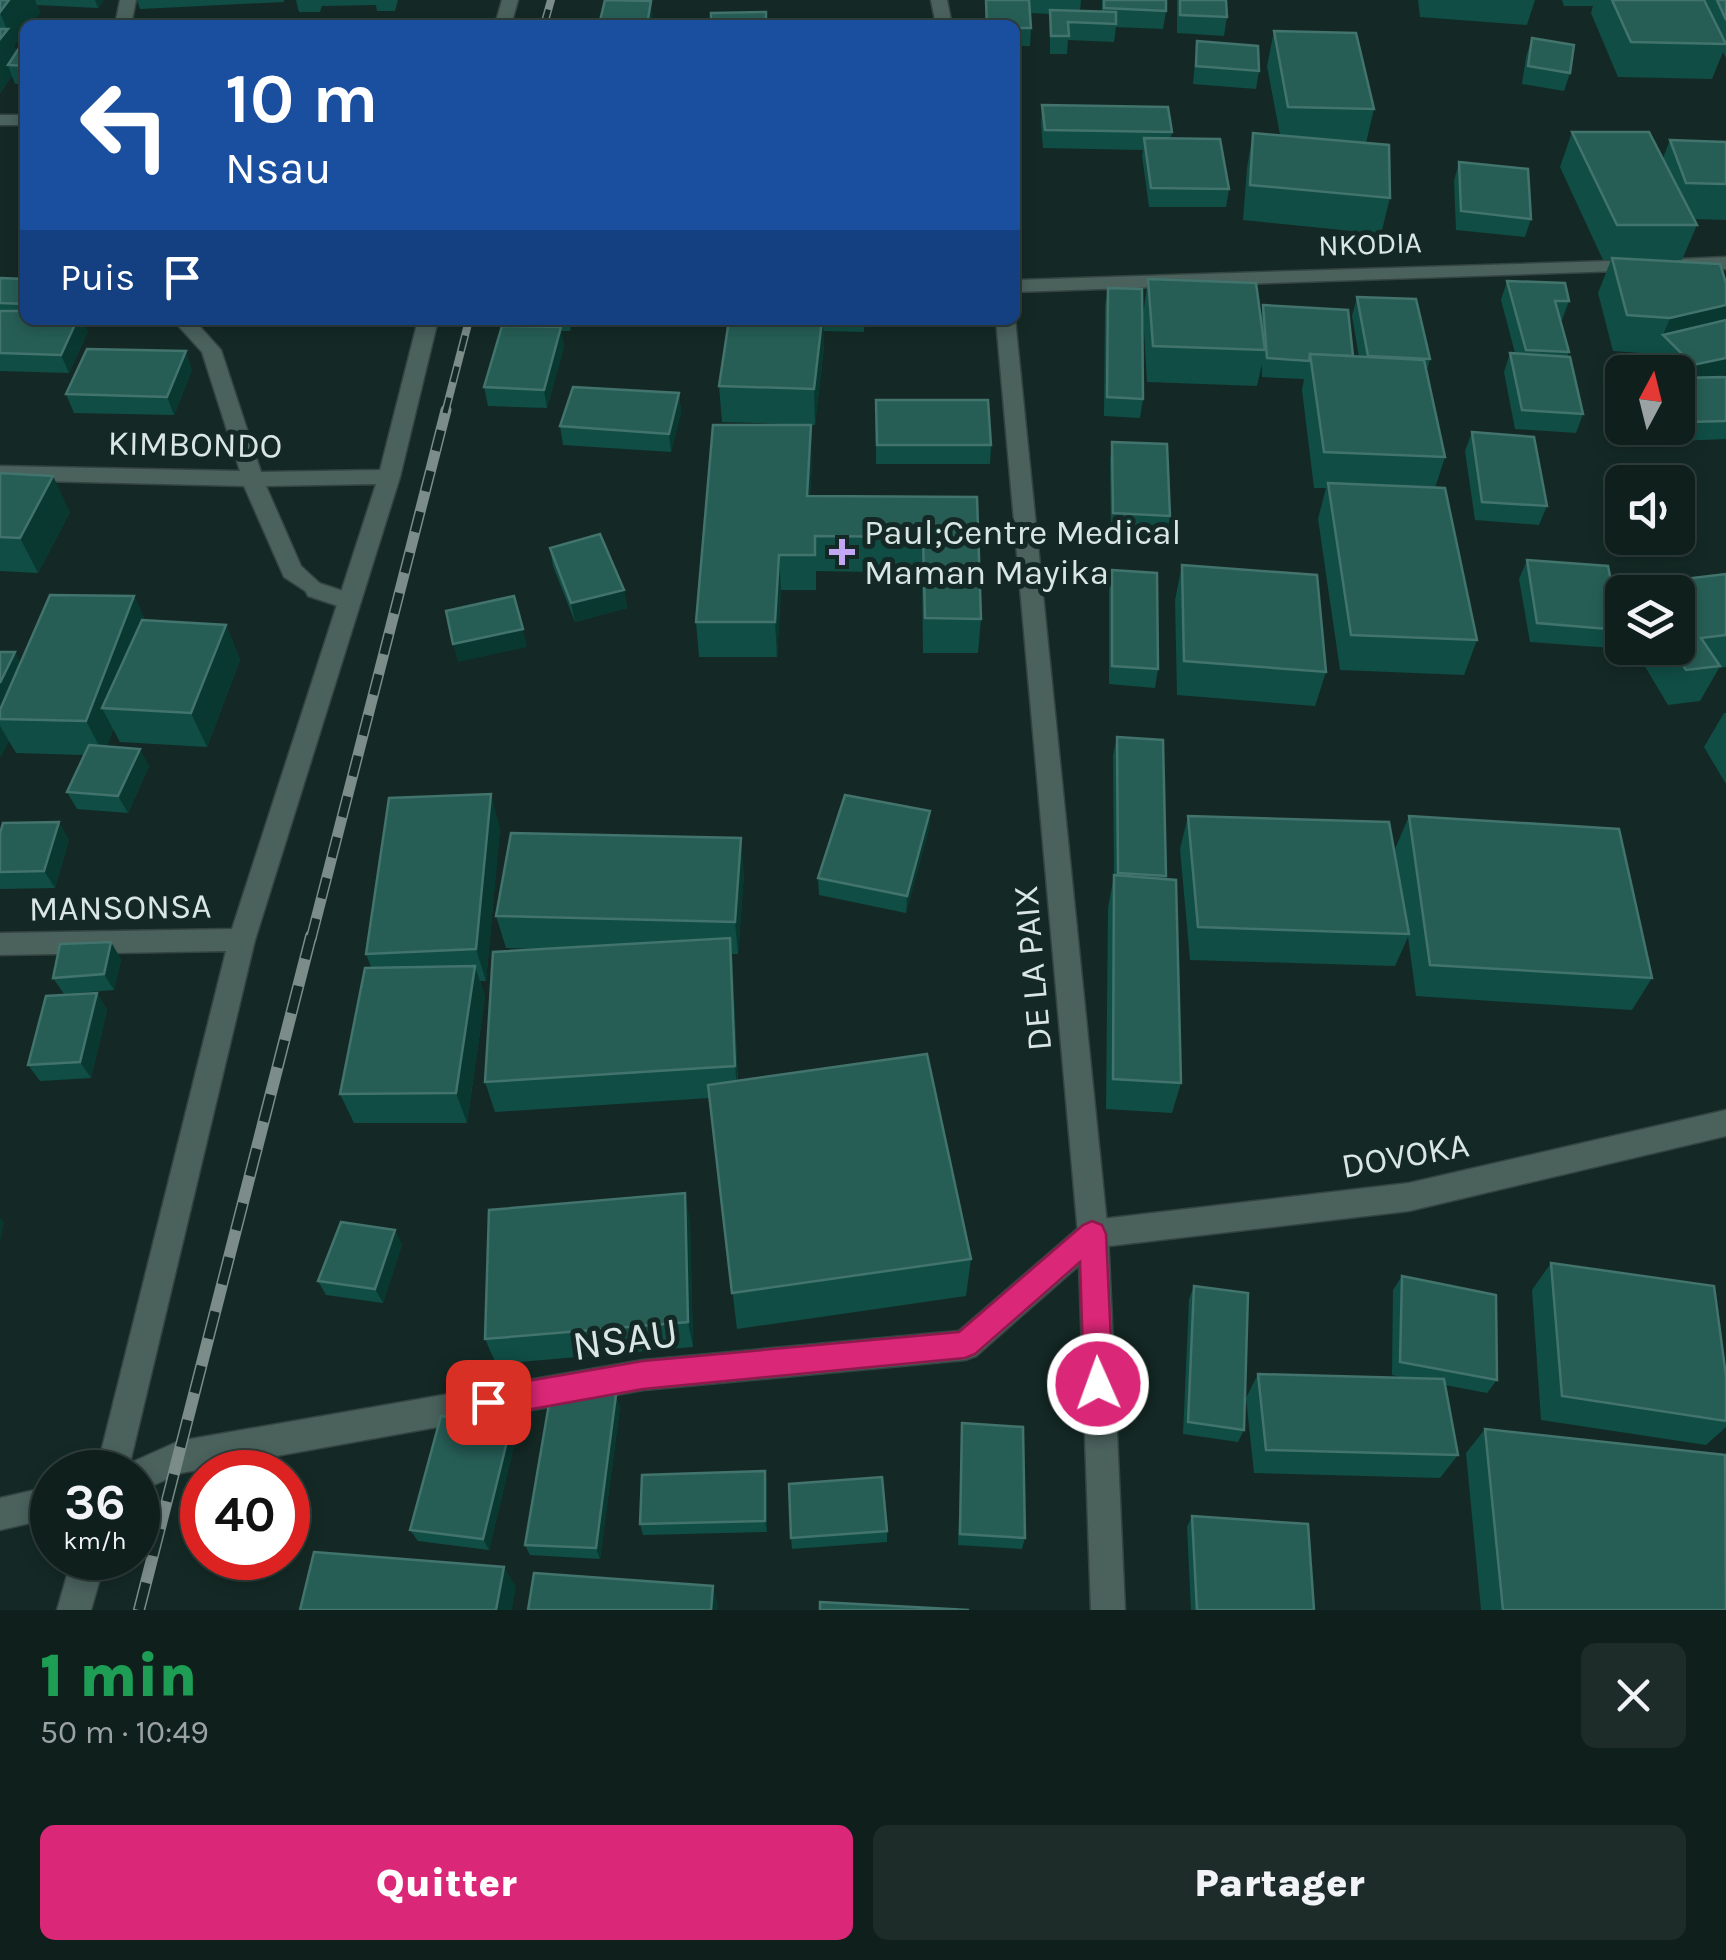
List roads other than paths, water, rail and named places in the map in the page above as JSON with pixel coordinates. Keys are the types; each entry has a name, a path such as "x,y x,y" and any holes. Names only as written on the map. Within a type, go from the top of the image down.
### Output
{"street":[{"name":"NKODIA","path":"1020,286 1726,263"},
{"path":"188,325 211,350 252,479 292,571 316,590 350,602"},
{"path":"117,1450 242,940 389,477 427,325"},
{"name":"DE LA PAIX","path":"1006,325 1092,1234 1108,1610"},
{"name":"KIMBONDO","path":"0,473 252,479 389,477"},
{"name":"MANSONSA","path":"0,944 242,940"},
{"name":"DOVOKA","path":"1092,1234 1409,1198 1726,1123"},
{"name":"NSAU","path":"160,1466 179,1457 643,1375 965,1345 1092,1234"},
{"path":"0,1514 30,1507"},
{"path":"74,1610 83,1580"}],"railway":[{"path":"545,20 551,0"},
{"path":"445,413 468,325"},
{"path":"311,939 446,410"},
{"path":"139,1610 311,936"}],"place":[{"name":"Paul;Centre Medical Maman Mayika","path":"842,552"}]}
